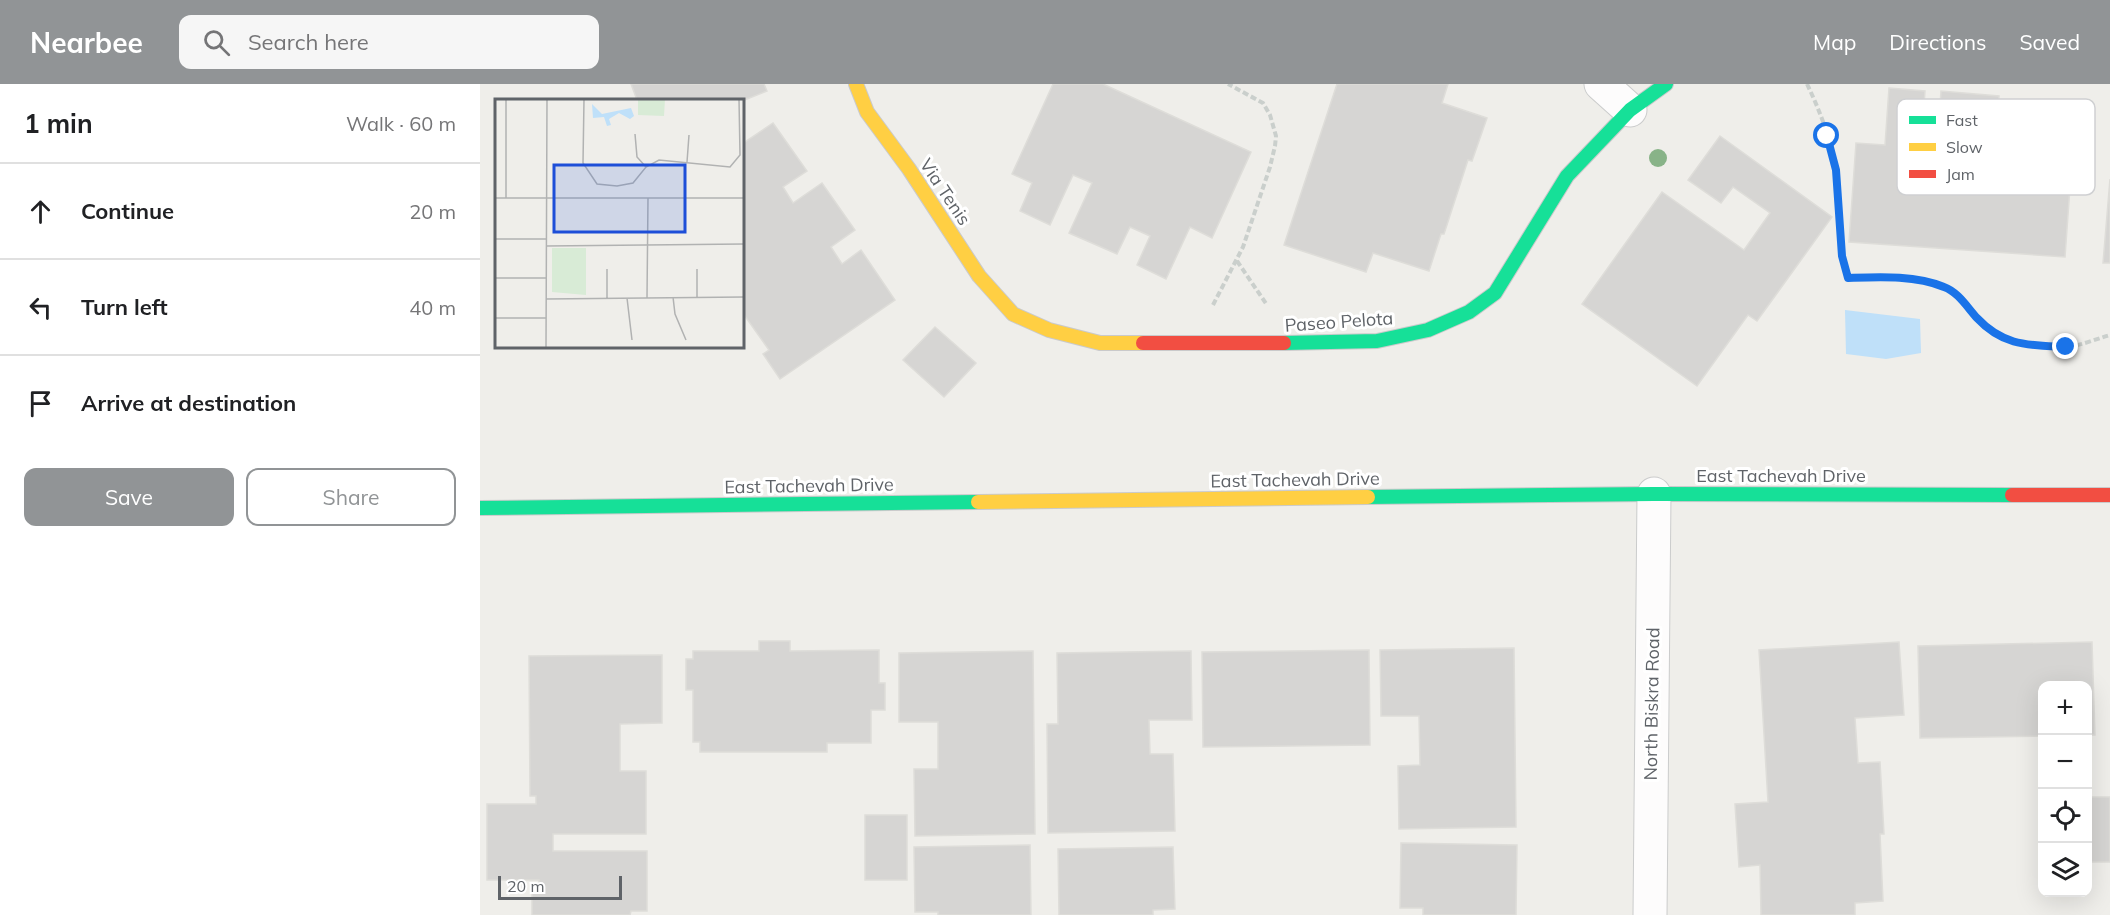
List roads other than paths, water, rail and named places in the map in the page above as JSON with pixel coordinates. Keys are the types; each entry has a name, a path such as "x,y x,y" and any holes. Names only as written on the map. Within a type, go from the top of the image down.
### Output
{"street":[{"name":"Via Tenis","path":"856,84 867,111 979,276 1013,314"},
{"path":"1601,84 1630,110"},
{"name":"Paseo Pelota","path":"1013,314 1049,330 1100,344 1377,341 1428,330 1469,312 1495,293 1568,176 1630,110 1666,84"},
{"name":"East Tachevah Drive","path":"480,508 1654,494 2110,495"},
{"name":"North Biskra Road","path":"1650,915 1654,494"}],"water":[{"path":"1845,310 1920,319 1921,353 1886,359 1846,354"}]}
